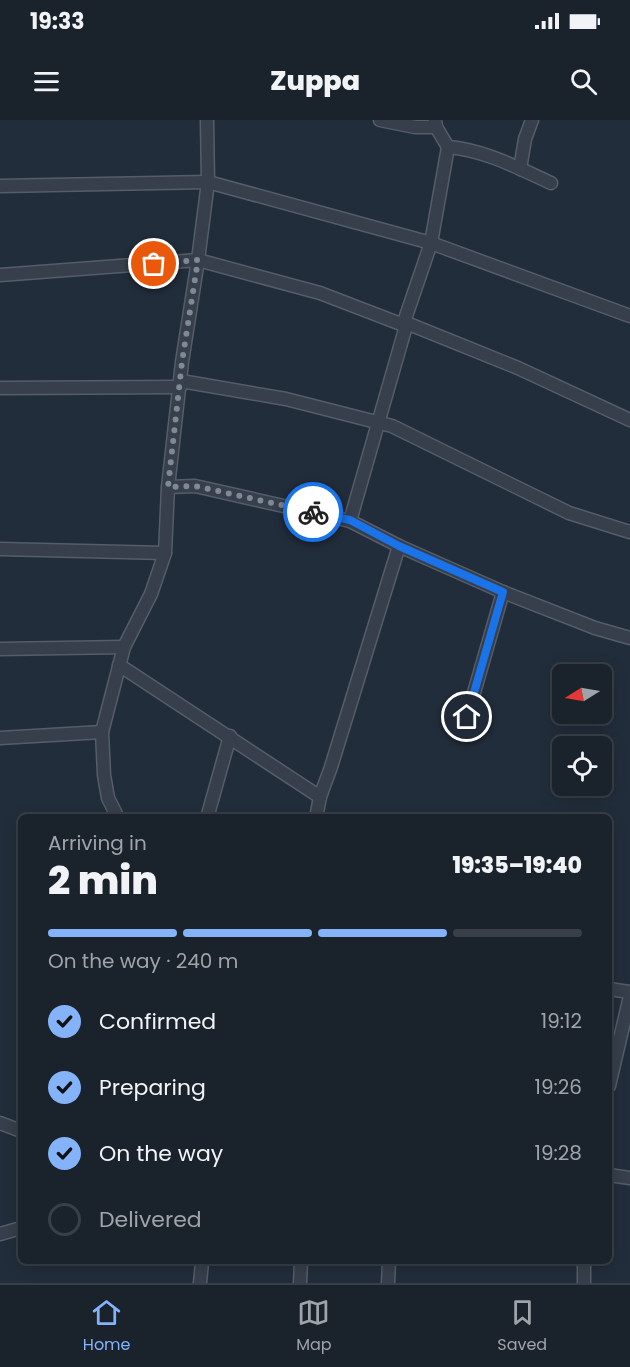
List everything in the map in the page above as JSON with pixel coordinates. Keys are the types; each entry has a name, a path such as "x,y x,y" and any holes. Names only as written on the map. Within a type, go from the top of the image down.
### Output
{"street":[{"path":"116,814 108,798 104,775 102,732 124,646 151,594 165,553 168,487 182,362 208,182 207,120"},
{"path":"350,520 379,424 405,324 431,243 448,147 436,123 415,127 380,120"},
{"path":"520,169 525,139 532,120"},
{"path":"448,147 465,148 505,161 551,183"},
{"path":"0,186 208,182 431,243 630,316"},
{"path":"0,275 198,260 320,293 405,324 518,368 630,420"},
{"path":"0,388 181,384 286,399 392,426 569,513 630,532"},
{"path":"168,487 195,486 350,520 399,546 503,592 595,628 630,638"},
{"path":"317,814 320,797 332,767 399,546"},
{"path":"0,549 165,553"},
{"path":"467,717 503,592"},
{"path":"0,649 124,646"},
{"path":"119,665 320,797"},
{"path":"0,738 102,732"},
{"path":"208,814 230,736"},
{"path":"612,990 630,994 612,1073"},
{"path":"0,1123 18,1130"},
{"path":"612,1175 630,1178"},
{"path":"0,1234 18,1229"},
{"path":"200,1283 202,1264"},
{"path":"300,1283 301,1264"},
{"path":"388,1283 389,1264"},
{"path":"584,1264 584,1283"}],"way so far":[{"path":"154,264 198,260 182,362 168,487 195,486 313,512"}],"route":[{"path":"313,512 350,520 399,546 503,592 467,717"}]}
